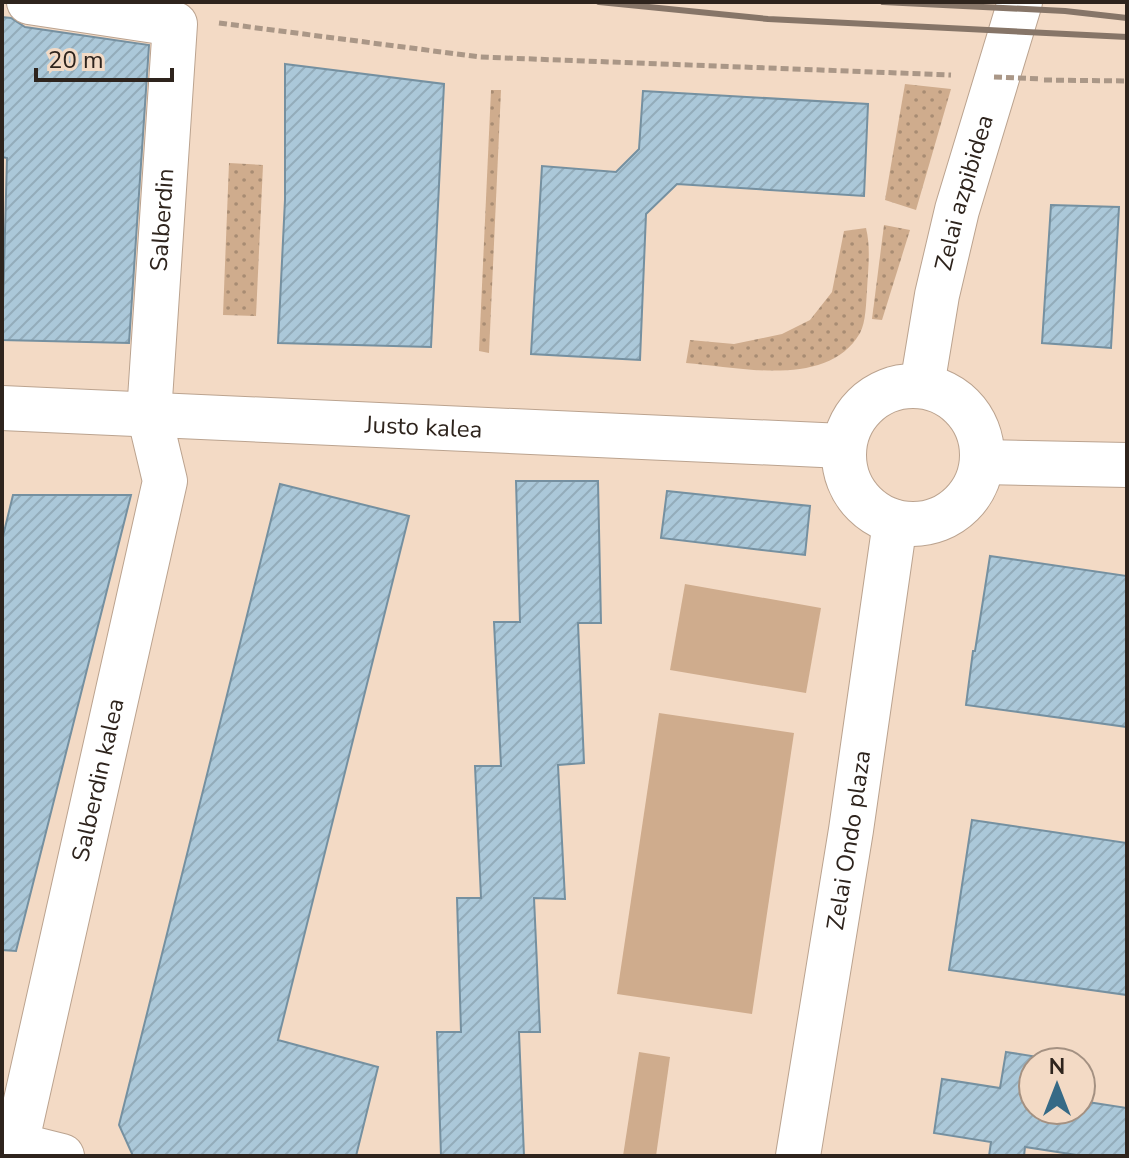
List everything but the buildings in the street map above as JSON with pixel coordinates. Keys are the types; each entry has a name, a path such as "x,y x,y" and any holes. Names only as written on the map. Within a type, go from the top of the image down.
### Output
{"street":[{"path":"29,2 191,22"},
{"name":"Zelai azpibidea","path":"922,386 940,281 957,210 1020,2"},
{"name":"Salberdin","path":"149,414 191,22"},
{"path":"904,386 922,386 940,391 968,412 979,435 982,462 970,493 952,511 929,522 895,522 872,511 855,493 843,462 843,446 848,428 858,412 871,400 904,386"},
{"name":"Justo kalea","path":"2,408 843,446"},
{"name":"Salberdin kalea","path":"9,1143 165,481 149,414"},
{"path":"982,462 1127,465"},
{"name":"Zelai Ondo plaza","path":"798,1156 851,830 895,522"},
{"path":"9,1143 62,1156"}],"path":[{"path":"191,22 480,57 944,75"},
{"path":"994,77 1127,81"}],"shaded area":[{"path":"905,84 951,89 916,210 885,200"},
{"path":"491,90 501,90 489,353 479,351"},
{"path":"229,163 263,165 256,316 223,315"},
{"path":"884,225 910,230 882,320 872,319"},
{"path":"866,228 869,259 865,318 860,333 846,351 827,362 781,370 686,363 690,340 734,344 782,334 810,320 832,292 844,231"},
{"path":"685,584 821,608 806,693 670,670"},
{"path":"659,713 794,733 752,1014 617,994"},
{"path":"639,1052 670,1057 656,1156 623,1156"}],"railway":[{"path":"599,2 768,19 1127,37"},
{"path":"883,2 1065,11 1127,18"}]}
